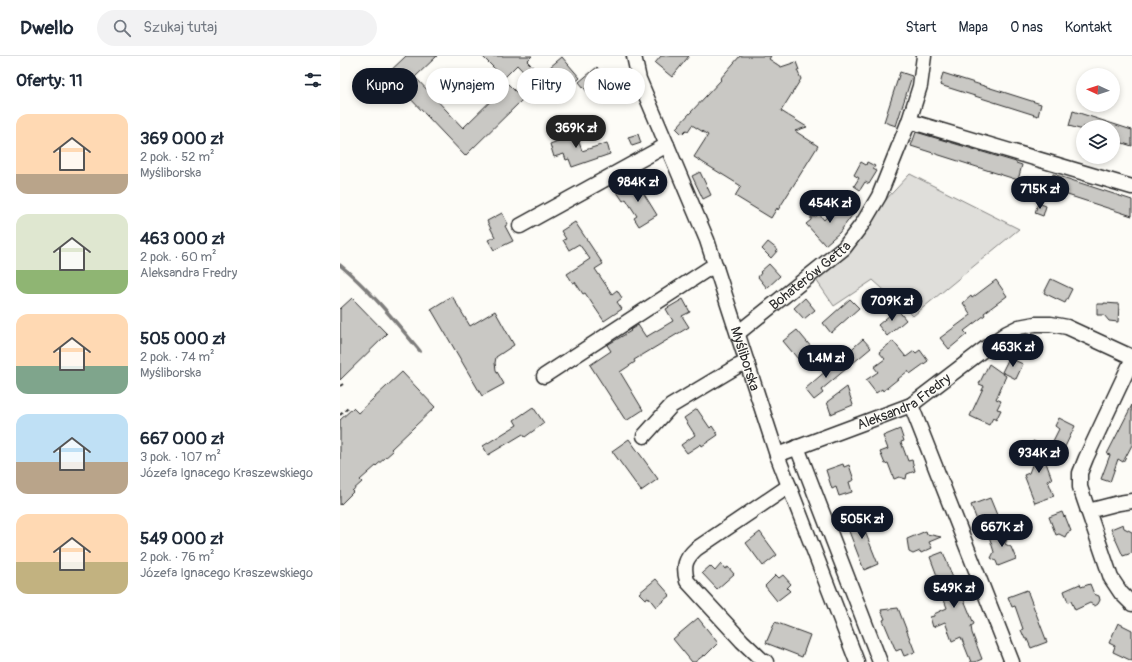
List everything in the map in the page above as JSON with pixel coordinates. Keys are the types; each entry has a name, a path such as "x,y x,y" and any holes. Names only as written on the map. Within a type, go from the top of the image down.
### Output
{"street":[{"name":"Myśliborska","path":"634,56 639,79 707,240 777,455 857,662"},
{"name":"Bohaterów Getta","path":"738,333 844,248 863,223 878,196 909,121 920,86 924,56"},
{"path":"909,121 1132,187"},
{"path":"520,226 667,145"},
{"path":"544,376 708,269 716,268"},
{"name":"Aleksandra Fredry","path":"777,455 911,405 987,347 1007,333 1019,327 1035,324 1051,324 1067,327 1132,358"},
{"path":"1132,358 1080,473 1080,487 1112,578 1121,593 1132,604"},
{"path":"644,436 671,406 747,362"},
{"path":"911,405 1012,662"},
{"path":"797,447 880,662"},
{"path":"766,662 763,661 742,640 687,581 685,565 688,556 696,548 789,486"},
{"path":"1088,511 1119,502 1132,501"}],"path":[{"path":"340,415 348,408"}],"shaded area":[{"path":"910,174 1019,229 913,316 873,280 834,306 812,274 832,257"}],"building":[{"path":"406,56 437,56 418,74 418,68 393,68"},
{"path":"482,56 532,56 527,61 534,68 520,68 517,65 509,73 509,68 494,68"},
{"path":"661,56 689,56 672,77 655,63"},
{"path":"740,56 771,56 769,59 781,67 796,62 799,70 797,70 801,79 781,111 807,127 795,131 818,146 778,210 777,208 771,218 735,196 741,186 694,157 708,135 692,125 688,131 686,130 682,134 676,128 721,80 720,79"},
{"path":"562,57 571,68 551,68 550,67"},
{"path":"900,72 912,76 896,126 884,122"},
{"path":"576,73 580,78 576,82"},
{"path":"943,73 1041,104 1038,116 940,85"},
{"path":"584,78 584,88 579,82"},
{"path":"418,80 426,89 426,104 440,104 463,128 488,104 509,104 509,85 517,93 518,104 465,156 416,104 418,104"},
{"path":"1073,111 1101,120 1076,120 1076,128 1069,126"},
{"path":"1120,126 1132,130 1132,146 1120,142"},
{"path":"574,128 582,151 607,143 610,154 572,167 569,159 566,160 564,154 554,157 550,144 558,141 556,134"},
{"path":"916,132 1016,162 1022,165 1018,180 911,146"},
{"path":"638,134 641,143 632,146 628,137"},
{"path":"861,162 866,165 867,162 875,166 873,169 877,171 869,184 865,182 860,190 854,186 859,178 854,175"},
{"path":"700,172 711,195 703,199 692,176"},
{"path":"1053,174 1132,200 1132,216 1049,189"},
{"path":"1028,177 1044,181 1041,192 1024,188"},
{"path":"636,181 657,215 639,226 634,218 637,216 626,199 623,201 617,192"},
{"path":"1038,203 1046,206 1043,216 1035,213"},
{"path":"841,204 853,214 839,233 825,245 806,224 811,220 811,217 815,217 819,214 824,220 835,207 837,209"},
{"path":"502,213 508,224 505,226 513,241 494,250 488,240 495,237 487,221"},
{"path":"575,222 603,264 595,269 612,294 617,290 622,298 617,302 622,309 604,321 585,293 583,294 575,282 573,283 567,274 590,259 579,244 569,250 563,240 566,239 561,231"},
{"path":"768,242 778,250 771,258 762,249"},
{"path":"769,264 780,276 767,288 758,277 761,273 760,272"},
{"path":"1051,279 1072,289 1065,303 1044,293"},
{"path":"996,280 1007,296 984,313 985,315 964,331 967,334 949,349 940,338 971,315 963,303"},
{"path":"452,296 470,326 495,311 514,345 496,357 496,370 504,384 482,396 431,309"},
{"path":"352,298 387,334 340,380 340,309"},
{"path":"805,298 815,310 804,319 794,308"},
{"path":"683,299 690,312 682,316 689,327 634,360 635,362 620,372 643,410 626,421 590,365 611,351 607,345 631,331 630,330 638,325 646,337 673,321 666,309"},
{"path":"850,299 859,308 831,333 823,323"},
{"path":"1097,304 1119,304 1118,322 1109,321 1104,315 1097,315"},
{"path":"897,309 906,320 887,336 878,325"},
{"path":"797,330 817,354 803,365 783,341"},
{"path":"863,339 871,348 853,363 846,354"},
{"path":"893,341 906,357 914,351 916,353 920,350 928,361 910,374 908,371 883,391 882,389 876,393 866,380 878,372 874,367 885,359 879,352"},
{"path":"842,357 846,369 821,390 823,393 814,400 805,389"},
{"path":"1009,358 1023,364 1016,379 1002,372"},
{"path":"989,364 1006,376 996,399 1001,401 997,409 1001,410 996,420 993,418 989,425 970,416 984,386 979,384"},
{"path":"402,372 435,407 391,449 393,451 360,480 362,482 340,505 340,420 353,408 358,413"},
{"path":"847,387 853,405 831,414 827,402"},
{"path":"1132,405 1132,445 1123,462 1118,459 1110,482 1101,479 1110,455 1107,454"},
{"path":"533,407 544,423 525,437 523,434 488,455 483,446 517,425 514,420"},
{"path":"697,409 710,428 712,426 718,435 702,446 701,444 687,453 681,445 695,435 684,418"},
{"path":"1059,418 1075,426 1063,451 1051,445 1059,429 1055,426"},
{"path":"900,429 904,441 901,442 908,461 912,460 915,471 907,474 906,479 899,477 894,479 888,463 885,464 880,452 888,449 883,436"},
{"path":"629,439 658,479 641,491 612,451"},
{"path":"1033,441 1050,448 1045,460 1052,479 1048,481 1054,496 1035,503 1024,475 1029,473 1034,460 1030,458 1029,455"},
{"path":"843,464 844,467 849,465 854,480 849,482 852,492 839,496 836,487 832,489 826,470"},
{"path":"990,498 997,515 978,523 971,505"},
{"path":"1062,512 1071,531 1067,533 1065,537 1059,534 1056,535 1049,517"},
{"path":"866,513 870,527 864,529 878,564 864,570 845,521"},
{"path":"1123,524 1124,528 1132,532 1132,553 1123,556 1111,529"},
{"path":"1013,527 1005,544 1011,547 1016,559 998,566 996,561 991,558 994,552 989,536"},
{"path":"926,531 927,534 941,537 929,542 932,548 921,553 920,551 913,554 909,552 907,539"},
{"path":"760,532 777,555 763,566 746,543"},
{"path":"943,552 958,591 960,590 974,624 971,626 972,633 982,659 975,662 971,662 961,637 952,641 945,622 933,627 930,617 947,608 940,589 942,589 930,557"},
{"path":"721,564 725,569 728,567 734,574 717,589 702,573 710,566 715,571"},
{"path":"776,575 779,578 783,575 791,584 787,588 790,591 777,601 765,586"},
{"path":"656,579 670,595 656,607 648,597 645,599 639,593"},
{"path":"1080,584 1081,587 1090,584 1094,594 1099,596 1100,600 1098,604 1095,606 1090,603 1075,610 1071,601 1068,602 1064,591"},
{"path":"1027,590 1047,642 1031,648 1021,630 1023,629 1015,606 1012,607 1008,597"},
{"path":"898,608 915,652 904,656 901,649 896,651 883,620 885,619 881,610"},
{"path":"698,618 718,643 705,656 704,655 695,662 692,662 673,639"},
{"path":"775,622 810,635 802,657 766,643"},
{"path":"1118,623 1132,630 1132,661 1113,652 1115,646 1109,643"}],"waterway":[{"path":"340,265 372,295 420,351"}]}
